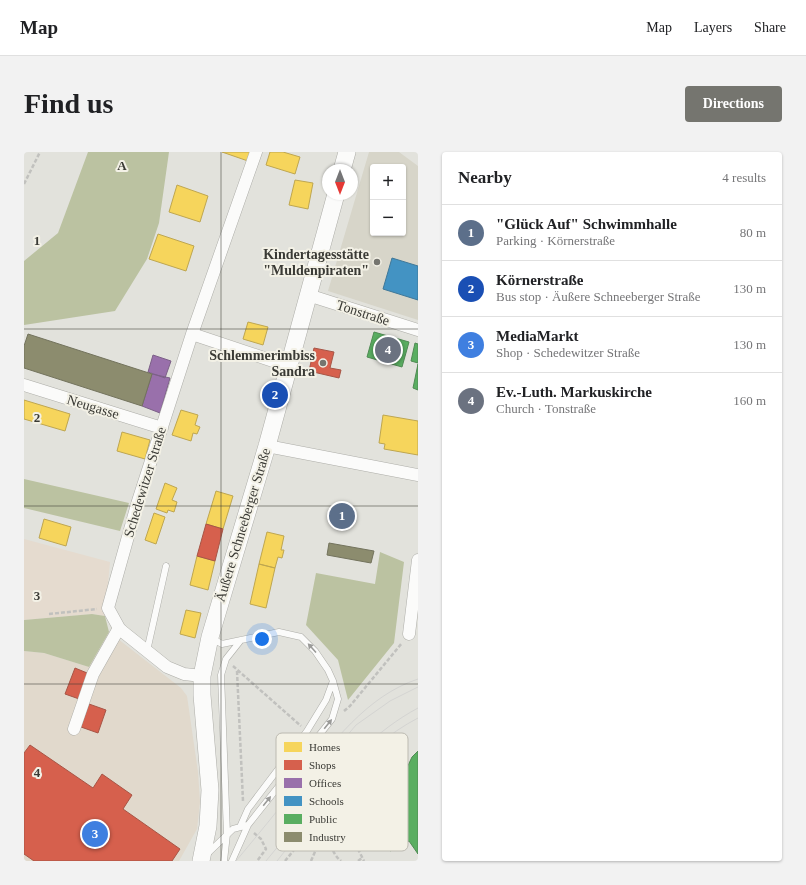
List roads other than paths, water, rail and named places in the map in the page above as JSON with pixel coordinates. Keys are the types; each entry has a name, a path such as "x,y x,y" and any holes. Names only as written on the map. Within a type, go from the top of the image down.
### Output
{"main road":[{"path":"344,164 347,152"},
{"name":"Äußere Schneeberger Straße","path":"201,860 208,826 210,790 202,695 202,676 210,637 267,446 334,200"}],"street":[{"name":"Schedewitzer Straße","path":"119,628 108,608 138,501 192,334 256,152"},
{"name":"Tonstraße","path":"308,295 418,330"},
{"path":"192,334 288,366"},
{"name":"Neugasse","path":"24,385 162,428"},
{"path":"267,446 418,475"},
{"path":"410,634 418,560"},
{"path":"74,729 93,674 119,628 167,667 184,674 202,676"}],"lane":[{"path":"147,651 166,566"},
{"path":"210,637 222,644 279,632 301,637 328,670 338,699 332,719 321,733"},
{"path":"224,861 227,834 221,675 226,659 241,640"},
{"path":"305,733 326,700 333,681"},
{"path":"240,827 248,809 276,772"},
{"path":"232,861 248,825 276,790"},
{"path":"201,860 233,829 248,825"}],"tram line":[{"path":"342,733 366,709 382,697 399,687 418,679"},
{"path":"349,733 356,725 390,701 418,687"},
{"path":"380,733 402,717 418,708"},
{"path":"393,733 418,718"},
{"path":"236,861 276,812"},
{"path":"266,861 276,849"},
{"path":"277,861 285,851"}],"place":[{"name":"Kindertagesstätte \"Muldenpiraten\"","path":"377,262"},
{"name":"Ev.-Luth. Markuskirche","path":"388,350"},
{"name":"Schlemmerimbiss Sandra","path":"323,363"},
{"name":"Körnerstraße","path":"275,395"},
{"name":"\"Glück Auf\" Schwimmhalle","path":"342,516"},
{"name":"MediaMarkt","path":"95,834"}]}
